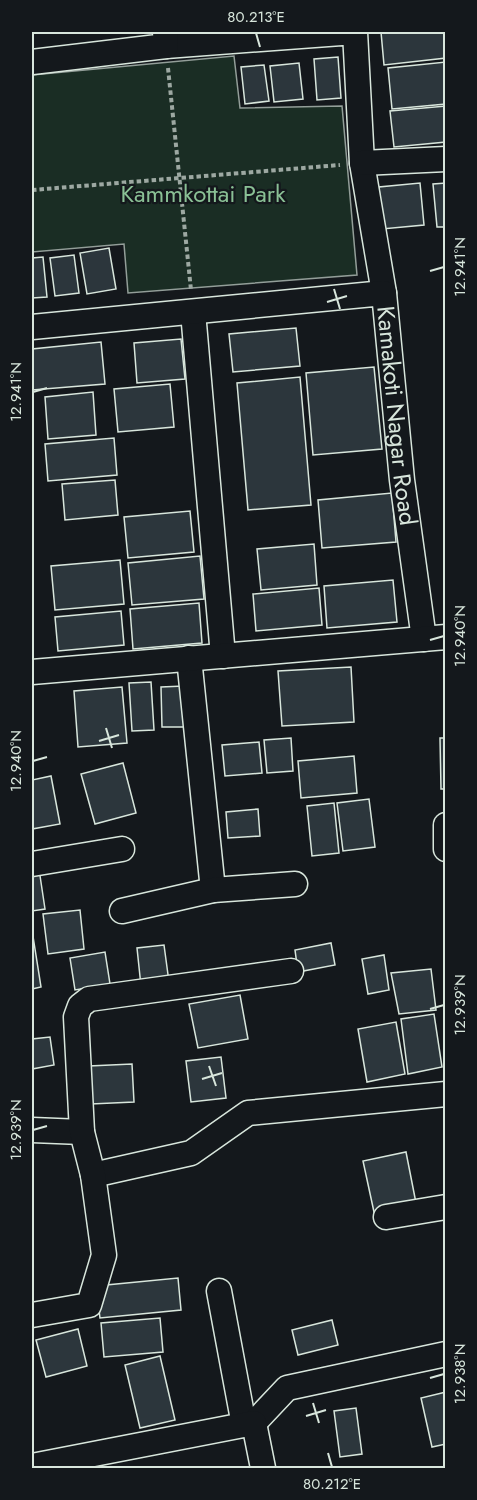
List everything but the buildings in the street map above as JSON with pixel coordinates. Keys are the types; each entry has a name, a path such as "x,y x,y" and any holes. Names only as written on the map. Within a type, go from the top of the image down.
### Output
{"street":[{"path":"32,62 166,39 355,32 362,163 384,293"},
{"path":"362,163 446,159"},
{"name":"Kamakoti Nagar Road","path":"32,327 384,293 402,480 435,638 32,672"},
{"path":"193,312 223,656"},
{"path":"189,658 213,890"},
{"path":"446,825 446,849"},
{"path":"32,864 122,849"},
{"path":"122,910 213,890 295,884"},
{"path":"32,1315 89,1305 104,1255 93,1175 82,1132 76,1017 80,1006 89,999 291,971"},
{"path":"93,1175 190,1153 248,1113 446,1094"},
{"path":"32,1130 82,1132"},
{"path":"386,1217 446,1207"},
{"path":"219,1291 249,1424 263,1468"},
{"path":"32,1466 249,1424 287,1388 446,1354"}],"path":[{"path":"166,39 193,312"},
{"path":"32,190 362,163"}],"green space":[{"name":"Kammkottai Park","path":"234,56 240,108 342,106 357,275 128,293 124,244 32,252 32,75"}]}
